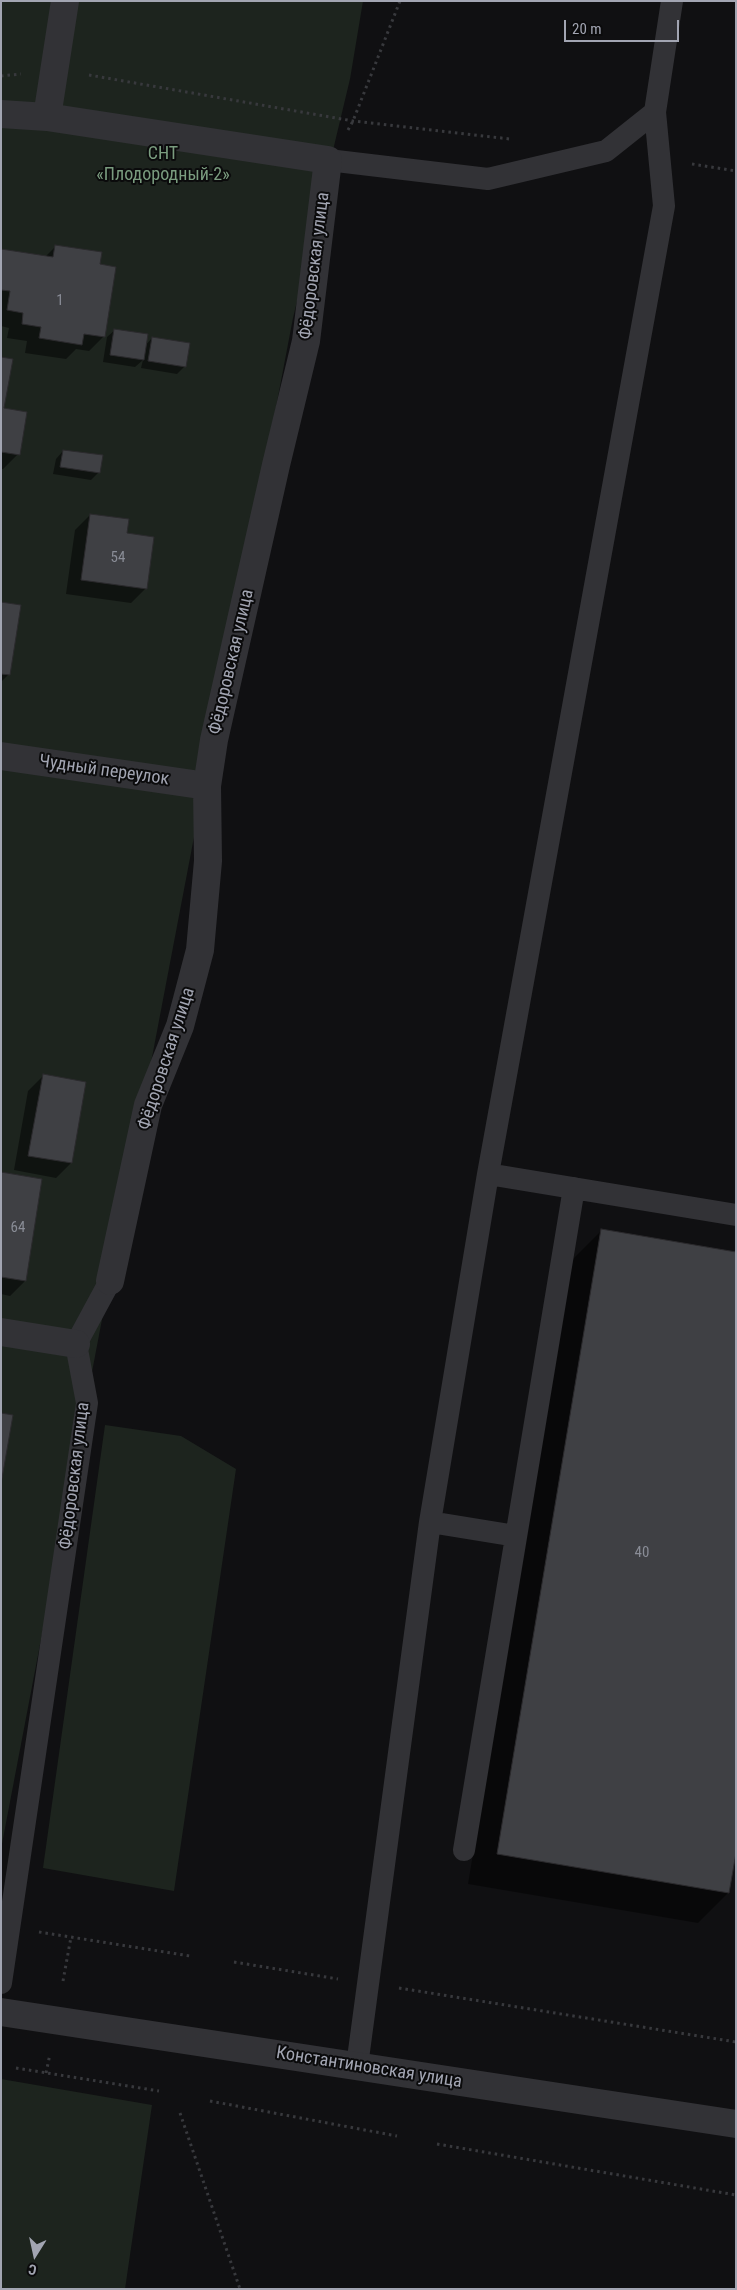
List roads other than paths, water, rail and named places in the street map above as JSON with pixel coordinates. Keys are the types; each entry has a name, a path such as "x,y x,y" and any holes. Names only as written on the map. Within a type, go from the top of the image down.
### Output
{"street":[{"path":"46,117 65,1"},
{"path":"1,114 46,117 328,160"},
{"name":"Фёдоровская улица","path":"110,1281 148,1105 180,1026 200,950 208,861 207,786 214,740 265,512 306,341 328,160"},
{"name":"Чудный переулок","path":"1,756 207,786"},
{"path":"1,1332 76,1344"},
{"name":"Константиновская улица","path":"1,2012 736,2124"}],"lane":[{"path":"357,2066 430,1522 488,1174 664,206 655,112 672,1"},
{"path":"328,160 488,179 606,151 655,112"},
{"path":"488,1174 736,1215"},
{"path":"464,1850 574,1188"},
{"name":"Фёдоровская улица","path":"1,1983 87,1403 76,1344 110,1281"},
{"path":"430,1522 516,1536"}],"park label":[{"name":"СНТ «Плодородный-2»","path":"163,164"}]}
